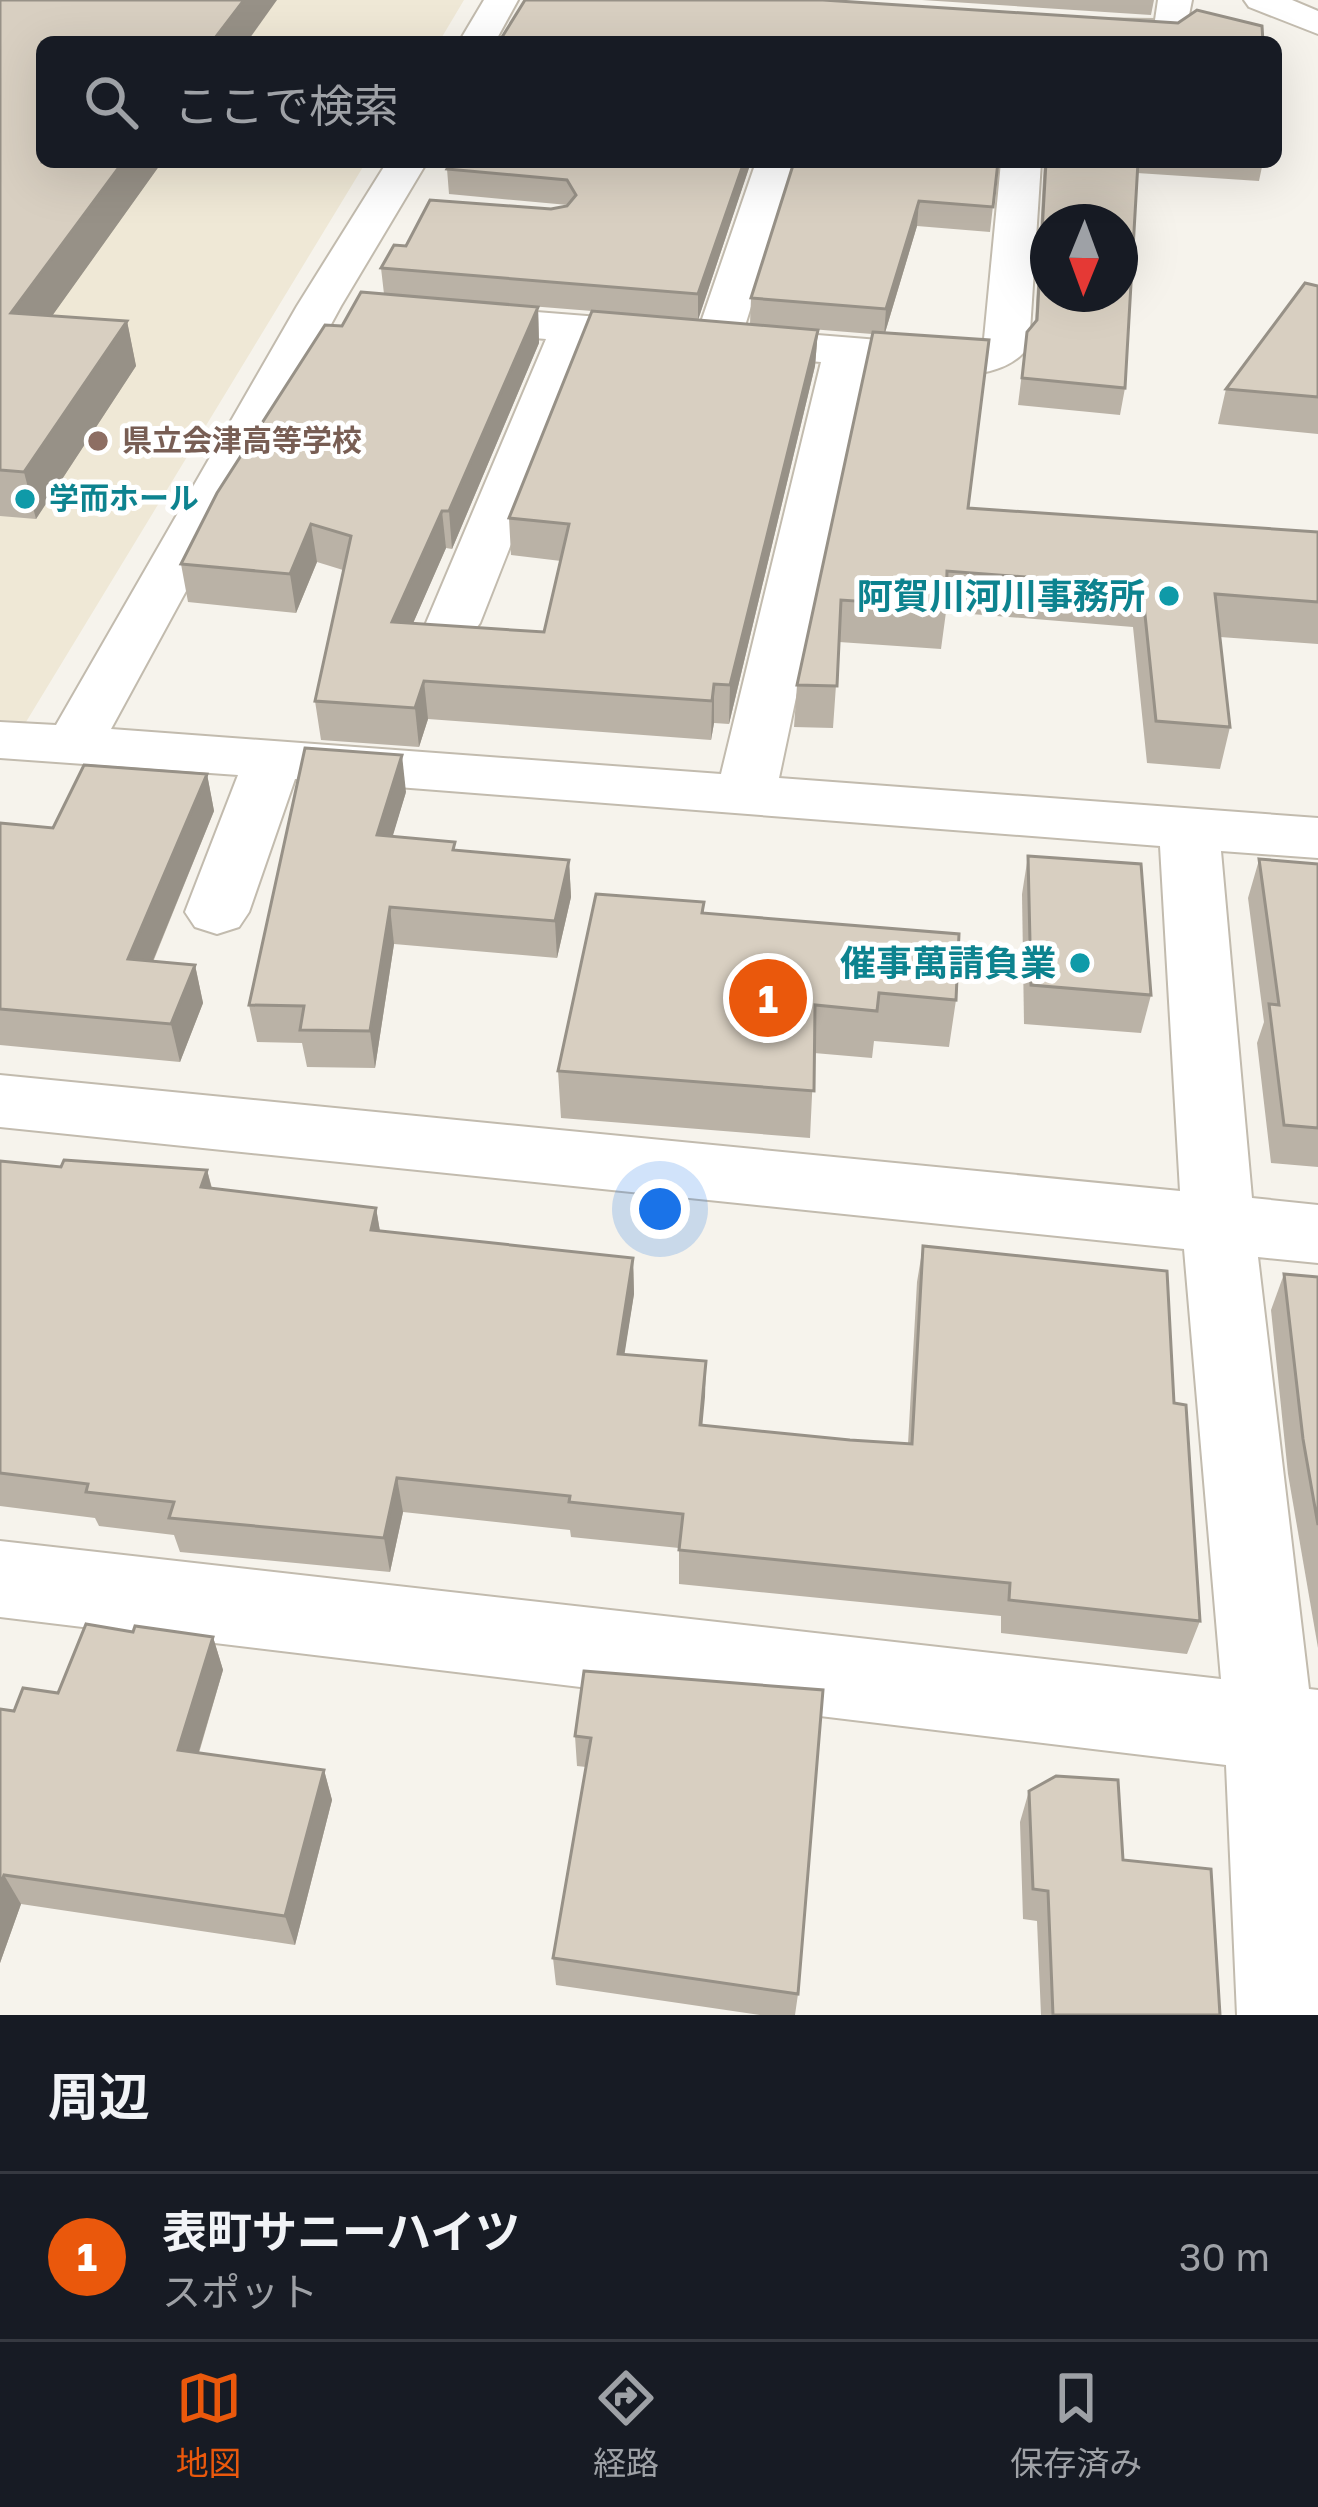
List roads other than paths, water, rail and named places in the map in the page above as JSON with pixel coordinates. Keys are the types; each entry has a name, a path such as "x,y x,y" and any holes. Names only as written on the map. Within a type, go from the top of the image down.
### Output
{"street":[{"path":"480,36 501,0"},
{"path":"1066,26 1171,32 1175,0"},
{"path":"1261,0 1318,23"},
{"path":"718,340 774,168"},
{"path":"411,315 970,361 1006,346 1021,168"},
{"path":"74,744 342,308 403,192"},
{"path":"453,623 573,329"},
{"path":"746,793 847,352"},
{"path":"0,740 1318,838"},
{"path":"217,912 273,758"},
{"path":"1189,827 1218,1224 1293,1731 1286,2015"},
{"path":"0,1101 1318,1234"},
{"path":"0,1579 1293,1731"}],"place":[{"name":"県立会津高等学校","path":"98,441"},
{"name":"学而ホール","path":"25,499"},
{"name":"阿賀川河川事務所","path":"1169,596"},
{"name":"催事萬請負業","path":"1080,963"},
{"name":"表町サニーハイツ","path":"768,998"}]}
